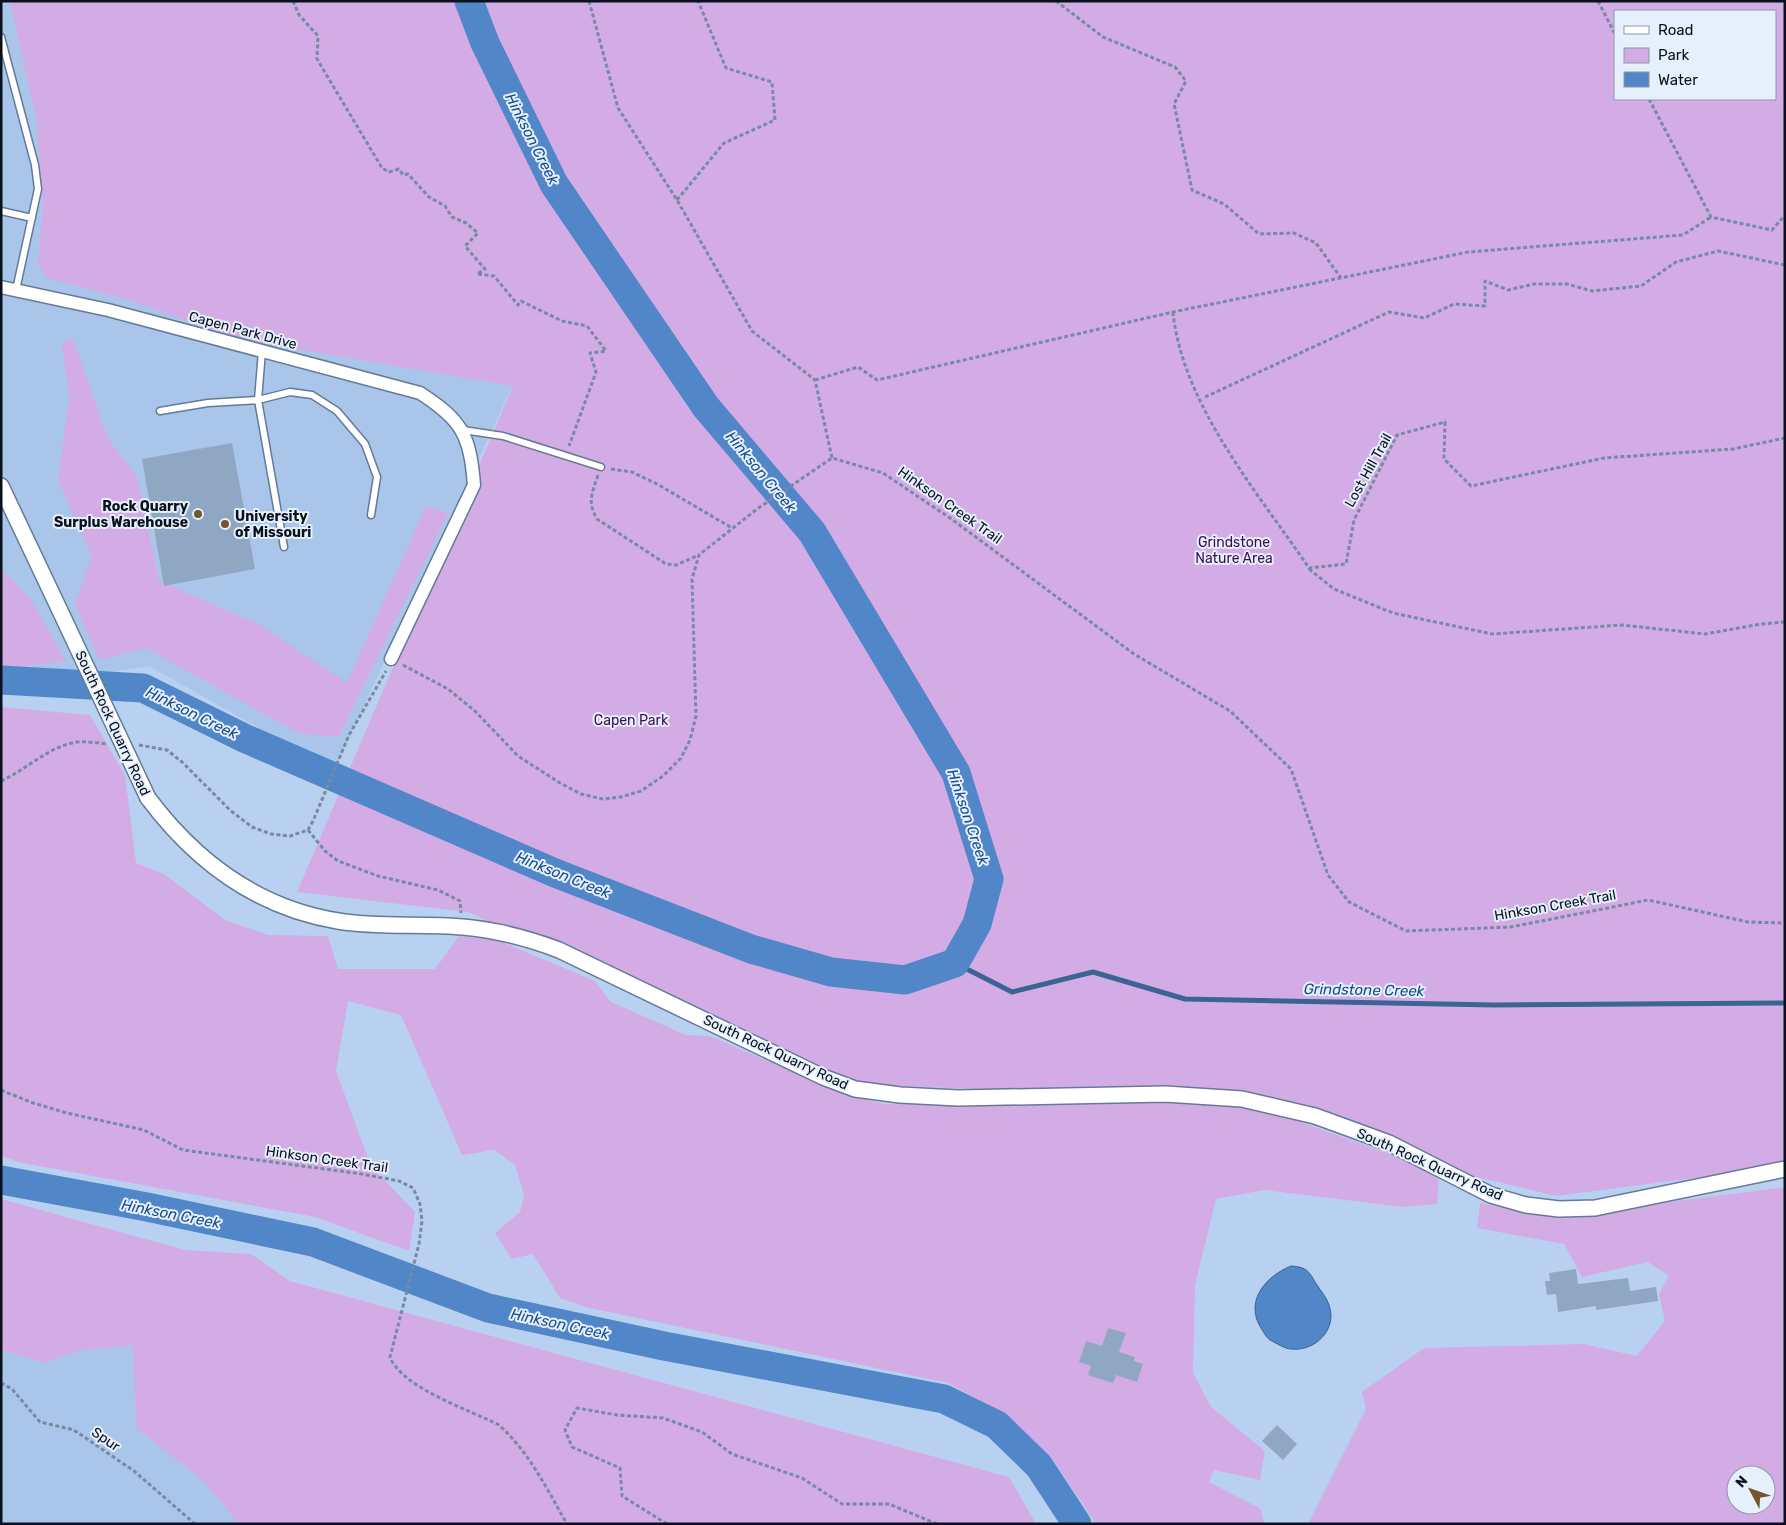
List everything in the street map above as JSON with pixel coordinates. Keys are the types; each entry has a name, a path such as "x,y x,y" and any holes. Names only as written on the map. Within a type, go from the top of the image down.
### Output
{"street":[{"name":"Capen Park Drive","path":"1,287 108,310 420,393 442,408 463,430"},
{"path":"391,659 474,485 472,457 463,430"},
{"name":"South Rock Quarry Road","path":"1,486 148,798 177,833 207,861 238,885 265,899 298,912 339,922 463,926 504,932 559,950 823,1077 855,1089 900,1095 958,1098 1165,1094 1242,1099 1315,1116 1388,1143 1491,1195 1526,1205 1559,1209 1605,1206 1785,1169"}],"lane":[{"path":"1,37 35,164 38,189 16,290"},
{"path":"1,210 32,218"},
{"path":"262,351 258,400 284,547"},
{"path":"160,411 208,403 258,400 290,392 312,395 337,411 365,444 377,477 371,515"},
{"path":"463,430 503,436 601,467"}],"path":[{"path":"293,1 300,15 318,36 317,59 382,168 389,172 399,169 403,174 408,174 429,197 445,206 452,217 466,223 478,233 465,246 485,269 477,274 494,276 518,305 521,301 562,321 587,326 606,351 590,353 596,372 566,456"},
{"path":"589,1 618,108 676,200 752,331 815,380 832,458 804,479 757,509 699,555 676,565 666,564 652,557 597,519 591,508 592,494 601,467 632,472 657,484 732,528"},
{"path":"676,200 724,142 775,120 772,82 726,68 698,1"},
{"path":"1056,1 1103,37 1175,67 1186,81 1174,104 1192,190 1224,204 1259,234 1294,232 1316,242 1341,278"},
{"path":"1598,1 1614,32"},
{"path":"1650,100 1711,217"},
{"path":"815,380 858,367 877,380 1173,312 1468,252 1683,235 1711,217 1772,230 1785,215"},
{"path":"1205,396 1388,312 1424,318 1454,304 1485,306 1485,281 1508,290 1534,284 1567,284 1592,291 1640,286 1676,262 1718,250 1785,265"},
{"path":"1173,312 1175,336 1208,419 1309,568 1334,589 1393,613 1492,634 1622,625 1705,634 1761,624 1785,622"},
{"name":"Lost Hill Trail","path":"1309,568 1346,564 1354,520 1397,435 1445,422 1444,459 1472,486 1604,458 1733,449 1785,438"},
{"name":"Hinkson Creek Trail","path":"832,458 883,473 950,518 1134,654 1230,711 1290,769 1328,875 1343,895 1349,902 1406,931 1511,927 1648,900 1748,922 1785,923"},
{"path":"131,745 167,750 182,762 231,811 252,827 271,834 290,836 308,830 349,735 361,711 378,686 391,659 448,689 475,711 518,756 560,784 581,794 603,798 628,795 641,790 663,776 681,758 690,740 696,716 692,579 699,555"},
{"path":"1,781 19,773 56,748 77,742 113,744"},
{"path":"308,830 325,851 338,861 378,876 438,890 460,901 463,926"},
{"name":"Hinkson Creek Trail","path":"1,1090 30,1102 67,1113 144,1130 184,1150 362,1174 399,1181 413,1188 420,1204 422,1221 419,1244 390,1357 394,1365 410,1380 499,1425 527,1456 567,1524"},
{"name":"Spur","path":"1,1383 12,1389 40,1422 74,1430 134,1471 195,1524"},
{"path":"667,1524 622,1496 620,1468 572,1447 565,1430 577,1408 617,1415 663,1418 702,1432 732,1454 802,1478 842,1504 889,1504 937,1524"}],"shaded area":[{"name":"University of Missouri","path":"1,1 28,1 514,383 336,766 301,752 149,666 1,690"},
{"path":"1,1203 366,1524 1,1524"}],"green space":[{"name":"Grindstone Nature Area","path":"10,1 1785,1 1785,1166 1556,1196 1456,1172 1433,1156 1253,1105 1429,1168 1439,1181 1437,1204 1403,1207 1264,1190 1216,1199 1195,1285 1193,1373 1211,1407 1265,1451 1260,1480 1214,1470 1209,1482 1261,1509 1264,1524 1096,1524 1051,1457 1005,1414 948,1383 585,1307 560,1298 533,1254 512,1259 495,1233 520,1212 524,1195 515,1165 494,1150 462,1155 401,1015 348,1001 336,1071 371,1166 415,1212 409,1251 315,1217 17,1162 1,1155 1,707 90,715 125,775 136,863 164,874 225,920 268,935 328,936 338,969 435,969 459,936 497,940 595,981 611,1002 686,1035 710,1036 846,1095 885,1104 1014,1104 1065,1092 842,1084 468,912 297,892 513,386 244,340 125,299 47,278 38,263 43,205 36,118"},
{"path":"72,337 108,439 137,476 159,581 260,625 347,683 426,506 448,513 339,737 298,733 146,648 99,660 75,604 92,556 58,480 69,399 62,344"},
{"path":"1,569 30,598 66,661 1,669"},
{"path":"1785,1187 1785,1524 1308,1524 1366,1409 1362,1392 1424,1348 1583,1344 1637,1356 1665,1321 1659,1294 1669,1276 1648,1262 1582,1277 1564,1244 1477,1228 1480,1203 1551,1217"},
{"path":"1,1199 185,1250 251,1254 290,1281 1009,1477 1036,1524 239,1524 202,1480 136,1428 133,1345 78,1351 44,1363 1,1350"}],"water":[{"path":"1291,1266 1305,1269 1310,1274 1327,1300 1331,1314 1327,1330 1322,1337 1316,1343 1300,1349 1286,1348 1269,1339 1256,1318 1256,1299 1260,1291 1273,1276"}],"building":[{"name":"Rock Quarry Surplus Warehouse","path":"232,443 255,569 164,586 142,459"},
{"path":"1576,1269 1578,1284 1628,1278 1630,1291 1656,1287 1658,1301 1596,1310 1596,1306 1558,1312 1556,1294 1547,1295 1545,1281 1550,1281 1549,1273"},
{"path":"1108,1328 1126,1333 1119,1352 1135,1357 1134,1361 1143,1364 1137,1382 1116,1375 1113,1383 1088,1375 1091,1366 1079,1362 1086,1341 1102,1346"},
{"path":"1277,1425 1297,1444 1283,1460 1262,1441"}],"waterway":[{"name":"Hinkson Creek","path":"1,680 143,688 244,738 555,873 751,949 831,972 905,980 955,963 977,924 989,879 956,773 812,532 706,407 554,184 485,43 469,1"},
{"name":"Grindstone Creek","path":"955,963 1012,992 1093,972 1185,999 1494,1005 1785,1003"},
{"name":"Hinkson Creek","path":"1,1180 147,1207 313,1242 488,1308 664,1346 944,1399 997,1425 1039,1466 1077,1524"}],"place":[{"name":"Rock Quarry Surplus Warehouse","path":"198,514"},
{"name":"University of Missouri","path":"225,524"}],"park label":[{"name":"Capen Park","path":"631,720"}]}
